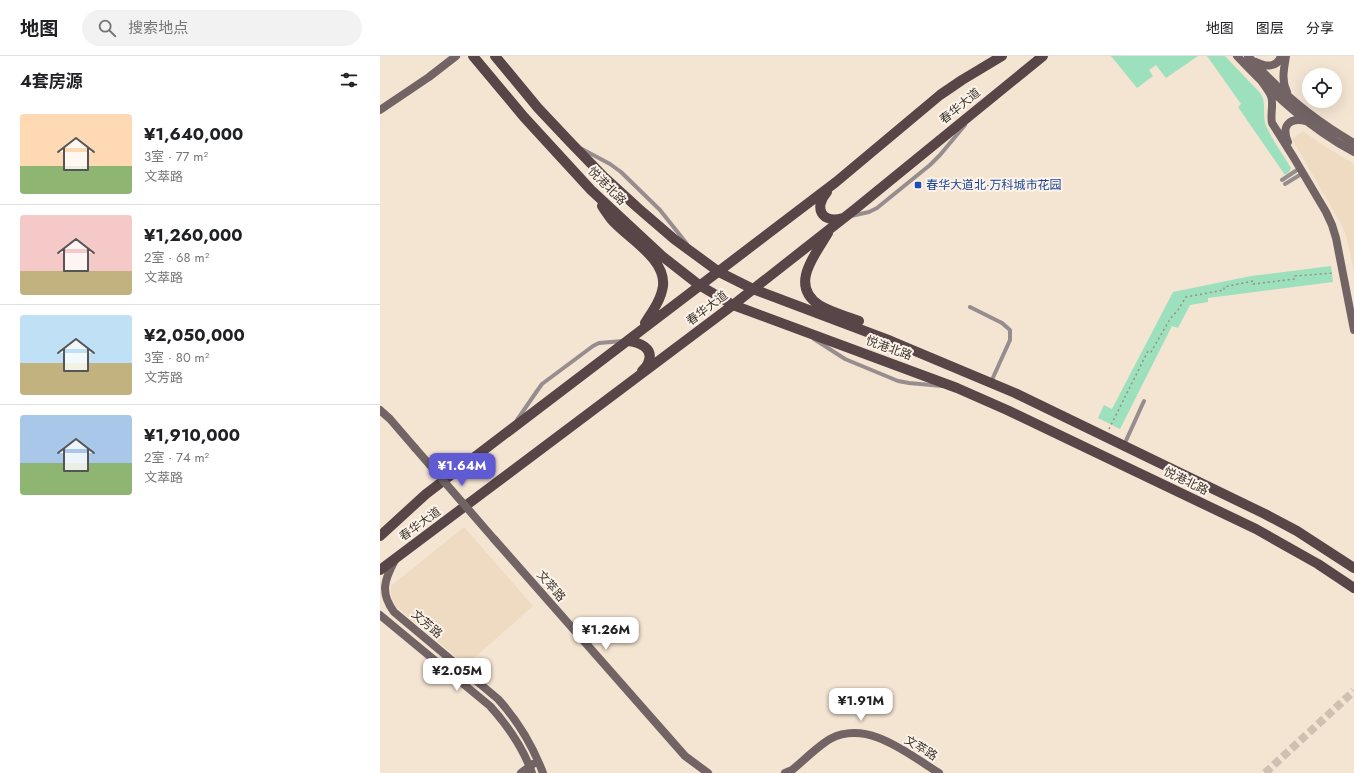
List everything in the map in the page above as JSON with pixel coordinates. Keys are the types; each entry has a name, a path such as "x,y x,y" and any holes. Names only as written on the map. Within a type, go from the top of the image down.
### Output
{"main road":[{"name":"悦港北路","path":"473,56 524,117 591,190 662,256 699,285 733,305 957,388 1007,410 1256,530 1318,564 1354,588"},
{"name":"悦港北路","path":"495,56 538,108 571,143 638,208 674,239 719,272 753,289 891,341 1015,393 1265,514 1297,531 1354,568"},
{"name":"春华大道","path":"380,536 426,494 836,182 940,96 962,80 1002,56"},
{"name":"春华大道","path":"380,570 733,305 1043,56"},
{"path":"836,182 823,197 820,206 821,212 831,220 843,218"},
{"path":"591,190 612,220 650,255 662,276 662,287 658,300 641,330"},
{"path":"832,227 808,266 805,275 807,293 812,300 820,306 862,323 891,341"},
{"path":"627,341 640,342 648,352 648,363 639,376"}],"street":[{"path":"380,110 429,77 456,56"},
{"path":"1237,56 1260,80 1306,121 1354,152"},
{"path":"1249,57 1260,64 1271,66 1276,65 1279,62 1281,56"},
{"path":"1286,56 1283,82 1290,96"},
{"path":"1249,57 1290,96 1329,128 1354,143"},
{"path":"1260,80 1271,96 1272,123 1302,171 1332,225 1336,238 1354,330"},
{"path":"1294,158 1286,137 1285,129 1292,121 1306,121"},
{"name":"文萃路","path":"380,410 390,419 686,756 699,768 708,773"},
{"path":"380,533 393,525"},
{"name":"文芳路","path":"396,558 386,576 383,586 383,595 386,604 498,699 525,732 543,773"},
{"name":"文芳路","path":"380,615 490,706 515,738 531,770"},
{"name":"文萃路","path":"785,773 792,770 829,740 843,733 860,732 878,737 939,773"},
{"path":"521,773 531,770 538,760"}],"lane":[{"path":"571,143 610,164 621,172 668,218 695,254"},
{"path":"1282,180 1302,171"},
{"path":"1285,184 1302,171"},
{"path":"970,307 1002,323 1010,330 1010,340 991,382"},
{"path":"797,328 845,359 898,381 957,388"},
{"path":"510,430 542,384 593,346 599,343 627,341"},
{"path":"1124,445 1144,401"}],"path":[{"path":"1109,428 1148,351 1151,352 1170,318 1178,310 1186,297 1224,290 1224,287 1253,281 1253,284 1295,279 1295,276 1336,273"}],"shaded area":[{"path":"1303,131 1354,164 1354,271 1346,235 1340,222 1292,139"},
{"path":"464,527 533,606 466,665 392,603 391,586"}],"green space":[{"path":"1111,56 1198,56 1166,78 1156,65 1149,70 1153,76 1137,88"},
{"path":"1207,56 1225,56 1263,97 1265,123 1273,140 1291,168 1285,175 1238,107 1241,104"},
{"path":"1331,266 1333,282 1208,298 1208,302 1190,305 1178,328 1172,326 1120,429 1098,418 1104,405 1112,409 1173,292 1251,276"}],"tunnel":[{"path":"1265,773 1354,691"}],"place":[{"name":"春华大道北·万科城市花园","path":"918,185"}]}
